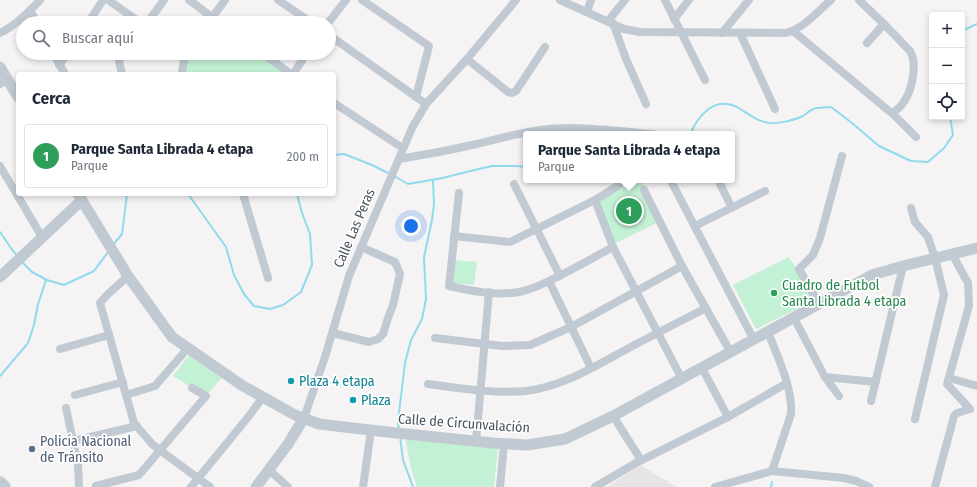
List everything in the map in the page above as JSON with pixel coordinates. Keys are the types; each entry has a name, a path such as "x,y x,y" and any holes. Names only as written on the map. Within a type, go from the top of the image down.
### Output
{"main road":[{"path":"0,482 5,487"}],"street":[{"path":"23,16 40,0"},
{"path":"93,16 103,0"},
{"path":"108,0 131,16"},
{"path":"152,16 164,0"},
{"path":"189,0 206,16"},
{"path":"213,16 225,0"},
{"path":"278,0 302,16"},
{"path":"333,16 346,0"},
{"path":"362,0 429,46 416,97"},
{"name":"Calle Las Peras","path":"256,487 288,444 304,418 333,333 349,276 412,128 426,104 467,59 516,0"},
{"path":"560,0 624,28 640,32 681,33 786,33 802,26 831,0"},
{"path":"587,12 591,0"},
{"path":"610,22 625,0"},
{"path":"664,0 705,80"},
{"path":"674,19 689,0"},
{"path":"722,33 749,0"},
{"path":"859,0 884,24 913,56 914,62 912,84 909,94 897,110 892,113"},
{"path":"30,10 33,16"},
{"path":"0,33 6,31 16,22"},
{"path":"610,22 646,104"},
{"path":"866,43 884,24"},
{"path":"793,31 892,113 916,137"},
{"path":"740,33 775,109"},
{"path":"336,40 426,104"},
{"path":"467,59 508,92 512,93 516,91 546,46"},
{"path":"56,60 64,72"},
{"path":"59,65 63,60"},
{"path":"120,60 122,72"},
{"path":"182,72 184,60"},
{"path":"272,60 289,72"},
{"path":"293,72 302,60"},
{"path":"0,67 4,82 16,94"},
{"path":"336,104 398,145"},
{"path":"533,131 573,128 613,131"},
{"path":"398,161 523,133"},
{"path":"819,304 799,269 813,255 820,238 842,156"},
{"path":"0,166 16,193"},
{"path":"672,183 754,340"},
{"path":"720,183 732,208"},
{"path":"514,184 560,276"},
{"path":"454,236 510,242 595,200 619,185"},
{"path":"644,190 682,266 730,353"},
{"path":"695,226 765,191"},
{"path":"459,193 449,286 504,294 520,292 535,288 560,276 613,247"},
{"path":"18,196 42,237"},
{"path":"244,196 268,278"},
{"path":"0,277 42,237 80,197"},
{"name":"Calle de Circunvalación","path":"80,197 128,276 172,338 242,386 295,415 319,424 504,444 527,445 564,439 613,416 872,275 977,248"},
{"path":"595,200 613,247 682,379"},
{"path":"911,208 915,222 928,237 944,295 915,419"},
{"path":"333,333 369,342 378,339 382,334 393,305 400,274 395,262 361,247"},
{"path":"935,487 954,416 957,413 970,409 947,382 969,306 968,283 952,254"},
{"path":"435,338 502,346 530,345 571,327 682,266"},
{"path":"870,402 904,266"},
{"path":"128,276 100,303 134,423 153,445 210,487"},
{"path":"549,281 592,368"},
{"path":"476,441 489,292"},
{"path":"428,384 500,392 526,391 555,385 592,368 706,308"},
{"path":"794,318 825,377 839,396"},
{"path":"768,332 787,383 791,401 791,414 772,471"},
{"path":"60,349 109,335"},
{"path":"126,395 155,386 188,348"},
{"path":"702,368 728,417"},
{"path":"825,377 876,382"},
{"path":"949,378 977,386"},
{"path":"75,395 123,382"},
{"path":"595,487 641,460 728,417 787,383"},
{"path":"96,486 139,475 206,396 192,388"},
{"path":"191,487 263,397"},
{"path":"66,408 78,464 78,487"},
{"path":"613,416 641,460"},
{"path":"73,441 137,426"},
{"path":"363,487 371,430"},
{"path":"500,487 504,444"},
{"path":"269,470 288,487"},
{"path":"715,487 772,471 844,478 856,481 869,487"}],"shaded area":[{"path":"640,465 677,487 607,487"}],"green space":[{"path":"184,60 269,60 288,72 187,72"},
{"path":"631,183 642,183 661,221 616,243 598,201"},
{"name":"Cuadro de Futbol Santa Librada 4 etapa","path":"789,257 815,300 756,329 733,285"},
{"path":"455,260 477,262 474,285 453,283"},
{"path":"190,354 223,376 206,396 173,376"},
{"path":"405,439 498,448 494,487 417,487 412,472"}],"waterway":[{"path":"965,30 977,24"},
{"path":"692,131 698,120 708,109 721,104 729,104 757,119 773,123 796,119 815,108 831,107 879,146 911,161 928,162 944,148 953,135 950,120"},
{"path":"336,155 344,154 390,174"},
{"path":"394,176 408,184 443,178 492,166 523,167"},
{"path":"399,430 398,421 405,363 411,340 422,319 426,299 424,257 434,204 433,180"},
{"path":"113,245 122,234 127,196"},
{"path":"189,196 226,247 234,275 244,294 254,306 270,309 283,305 301,292 312,265 310,234 298,196"},
{"path":"0,232 17,255"},
{"path":"22,262 32,272 47,280 64,285 94,271 108,252"},
{"path":"0,376 28,343 46,280"},
{"path":"400,436 403,460 413,487"},
{"path":"771,487 772,482"}],"place":[{"name":"Parque Santa Librada 4 etapa","path":"629,211"},
{"name":"Cuadro de Futbol Santa Librada 4 etapa","path":"774,293"},
{"name":"Plaza 4 etapa","path":"291,381"},
{"name":"Plaza","path":"353,400"},
{"name":"Policía Nacional de Tránsito","path":"32,449"}]}
